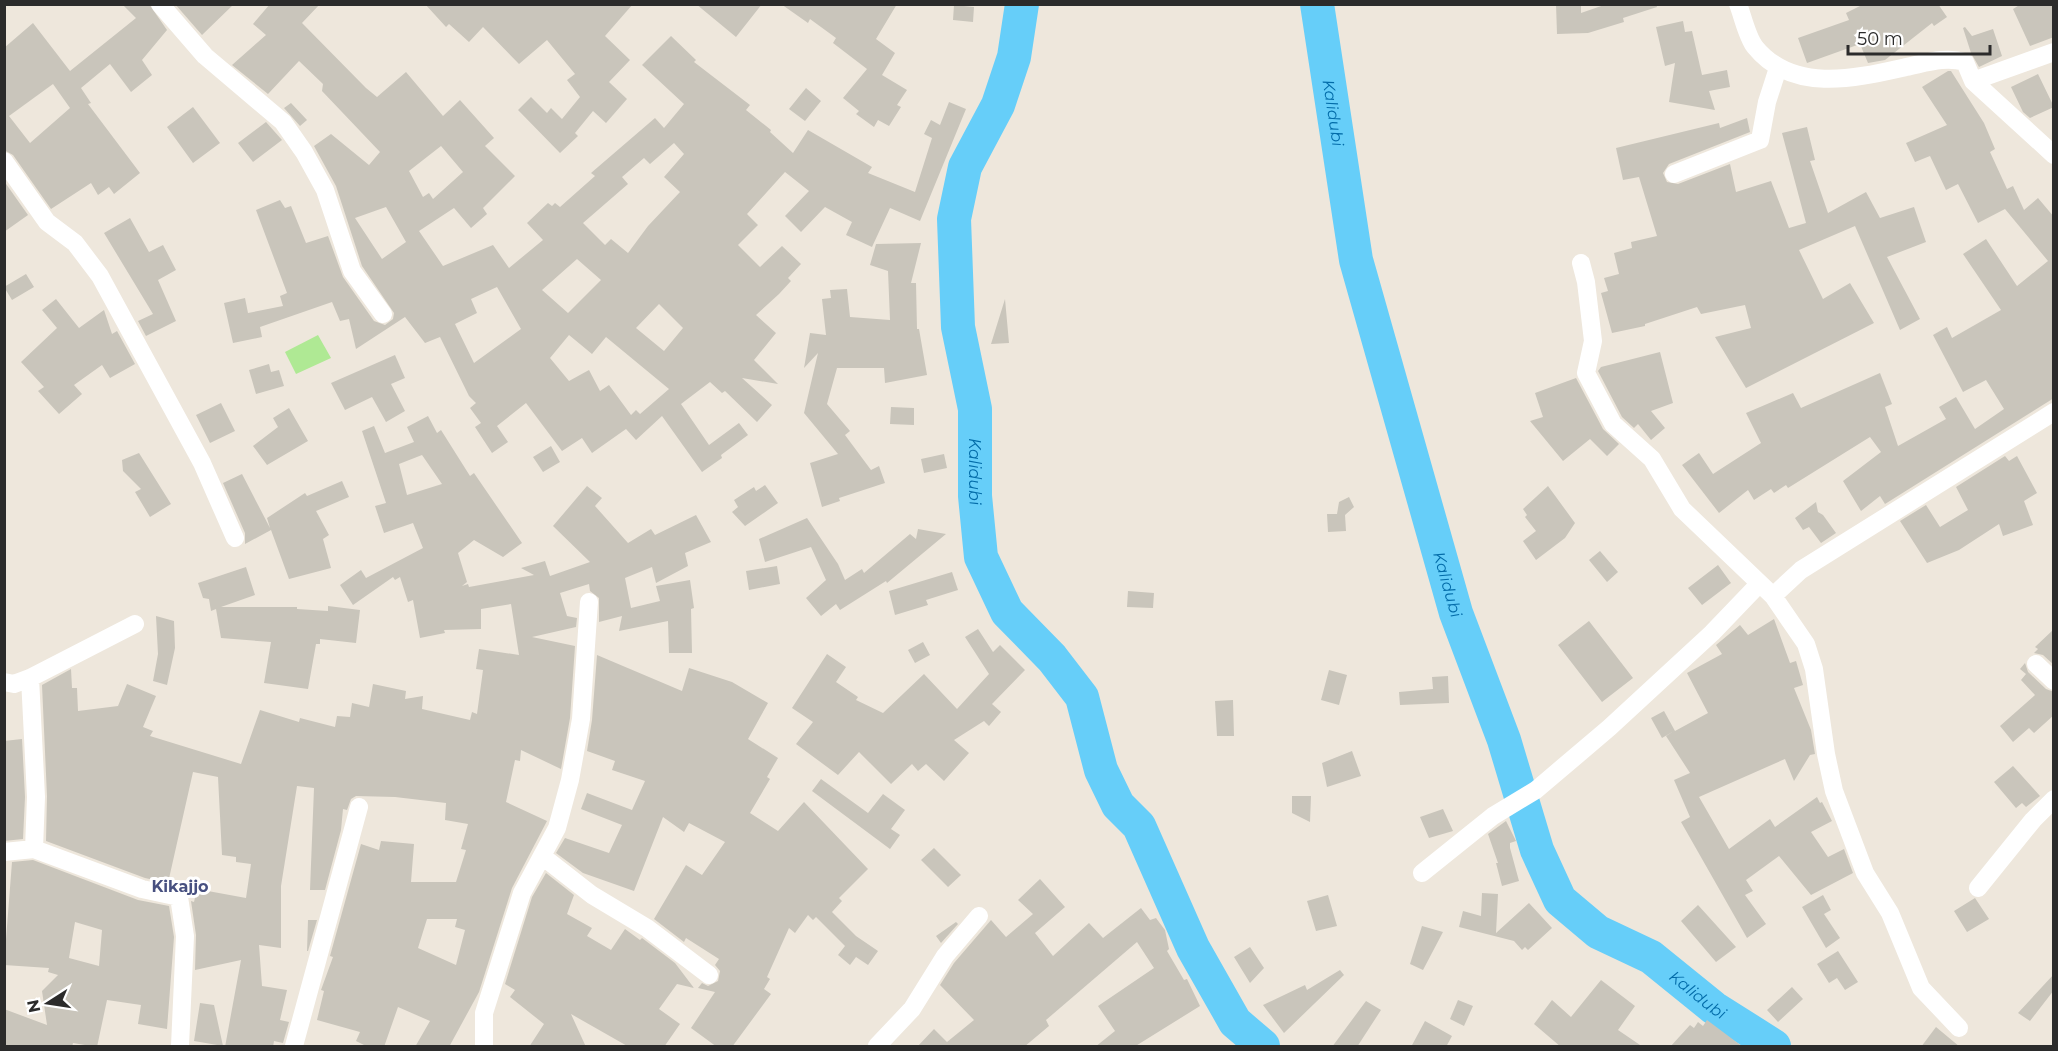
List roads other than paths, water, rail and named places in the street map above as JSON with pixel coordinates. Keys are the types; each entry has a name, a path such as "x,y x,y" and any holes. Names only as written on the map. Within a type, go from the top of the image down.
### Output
{"street":[{"path":"160,4 206,56 283,122 304,152 325,190 352,271 383,314"},
{"path":"1738,4 1754,46 1778,68 1810,78 1852,79 1946,58 1965,62 1973,81 2054,155"},
{"path":"1973,81 2054,52"},
{"path":"1674,174 1760,140 1767,102 1778,68"},
{"path":"4,161 47,222 75,243 100,276 202,463 235,538"},
{"path":"1581,262 1586,282 1593,341 1586,373 1613,424 1652,459 1682,509 1766,590 1806,644 1814,669 1826,754 1834,791 1865,873 1890,913 1921,988 1959,1028"},
{"path":"1422,873 1493,816 1536,790 1610,728 1713,633 1766,590 2054,412"},
{"path":"484,1047 484,1013 522,893 557,828 570,780 581,719 590,602"},
{"path":"4,682 14,684 30,678 135,624"},
{"path":"2036,664 2054,681"},
{"path":"30,678 36,797 34,849"},
{"path":"1978,888 2033,820 2054,799"},
{"path":"294,1047 358,807"},
{"path":"4,852 34,849 142,889 179,897 185,936 180,1047"},
{"path":"542,856 592,895 647,928 709,975"},
{"path":"876,1047 912,1009 945,956 979,916"}],"waterway":[{"name":"Kalidubi","path":"1022,4 1014,57 998,105 965,167 954,219 958,327 975,409 975,496 981,557 1007,612 1052,658 1082,697 1101,770 1118,805 1139,826 1193,948 1235,1022 1263,1046"},
{"name":"Kalidubi","path":"1317,4 1356,260 1456,613 1504,740 1537,850 1560,900 1598,932 1651,957 1714,1008 1774,1046"}],"district":[{"name":"Kikajjo","path":"180,886"}]}
